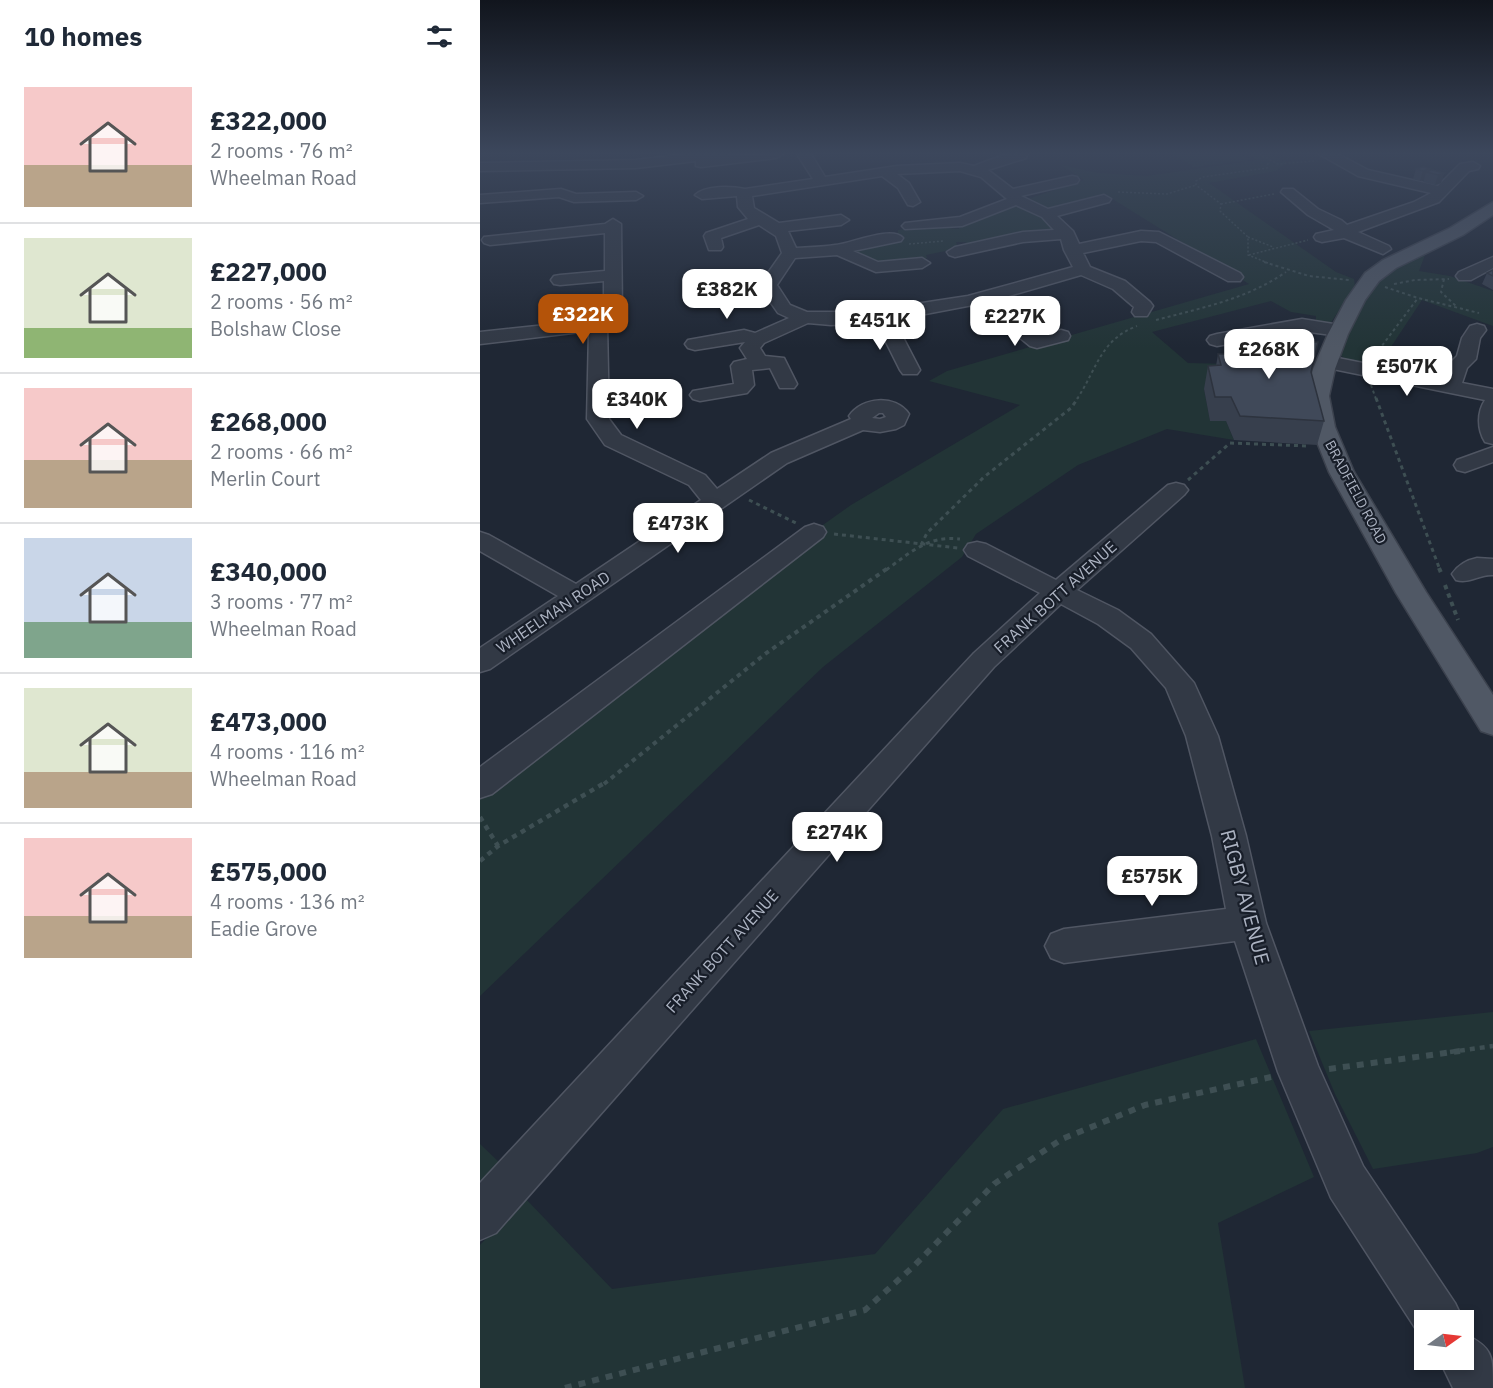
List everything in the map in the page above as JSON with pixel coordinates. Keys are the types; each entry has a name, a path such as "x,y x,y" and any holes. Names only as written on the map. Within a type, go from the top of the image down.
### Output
{"main road":[{"name":"BRADFIELD ROAD","path":"1475,219 1453,233 1382,269 1375,284 1339,330 1318,395 1323,426 1330,445 1425,618 1493,722"}],"street":[{"path":"910,226 953,225 970,219"},
{"path":"1052,219 1066,234 1083,270"},
{"path":"1327,219 1336,223 1346,233 1383,249"},
{"path":"1322,237 1346,233 1379,219"},
{"path":"709,240 759,220 776,228 786,239 790,253"},
{"path":"776,228 834,223"},
{"path":"480,338 598,323 609,317 613,311 612,226 483,241"},
{"path":"961,248 1023,237 1066,234"},
{"path":"1072,250 1141,236 1159,237 1234,277"},
{"path":"790,253 839,250 860,243 895,238"},
{"path":"839,250 878,274 922,263"},
{"path":"768,285 790,253"},
{"path":"1465,276 1491,265"},
{"path":"768,285 786,311 804,318 837,319 882,315 982,298 1020,289 1056,275 1083,270 1119,285 1144,306 1146,319"},
{"path":"560,281 611,275"},
{"path":"741,286 768,285"},
{"path":"982,298 1037,342"},
{"path":"786,311 823,306 837,319"},
{"path":"882,315 910,370"},
{"path":"759,362 750,348 757,339 804,318"},
{"path":"598,323 598,419 614,440 697,480 724,498"},
{"path":"1217,340 1269,326 1302,325 1339,330"},
{"path":"1250,353 1248,344 1273,338 1269,326"},
{"path":"1451,386 1458,365 1466,358 1478,327"},
{"path":"1449,333 1478,327"},
{"path":"695,344 744,336 757,339"},
{"path":"1018,347 1061,336"},
{"path":"878,353 900,350"},
{"path":"700,395 740,389 744,385 741,366 759,362 777,362 787,384"},
{"path":"1328,362 1493,395"},
{"path":"1493,404 1489,414 1493,437"},
{"name":"WHEELMAN ROAD","path":"480,662 576,595 724,498 779,458 863,422"},
{"path":"1461,465 1493,454"},
{"name":"FRANK BOTT AVENUE","path":"480,1217 984,660 1057,592 1176,490"},
{"path":"480,785 814,532"},
{"path":"480,540 576,595"},
{"name":"RIGBY AVENUE","path":"977,550 1108,617 1141,641 1179,683 1202,736 1229,836 1247,923 1299,1072 1347,1182 1431,1310"},
{"path":"1087,952 1247,923"},
{"path":"1471,1370 1483,1388"}],"path":[{"path":"1228,219 1248,237 1274,247"},
{"path":"1248,237 1248,255"},
{"path":"1248,255 1322,237"},
{"path":"1248,255 1286,272 1308,278 1375,284 1444,279 1441,292 1478,327"},
{"path":"921,544 927,533 984,477 1071,408 1109,342 1121,332 1146,319 1243,294 1275,280 1286,272"},
{"path":"1375,284 1457,308"},
{"path":"1418,298 1365,369 1462,631"},
{"path":"1176,490 1230,443 1330,445"},
{"path":"724,498 814,532 977,550"},
{"path":"480,861 498,846 596,790 765,654 921,544 944,537 964,539 977,550"},
{"path":"480,818 498,846"},
{"path":"564,1388 865,1310 915,1265 994,1184 1062,1139 1145,1105 1299,1072 1493,1046"}],"shaded area":[{"path":"973,219 1044,219 1049,221 1055,231 968,245 965,242 956,242 958,247 955,249 926,255 927,258 908,263 874,263 849,249 897,240 898,230 927,226 959,229 958,225"},
{"path":"1144,219 1260,219 1336,272 1354,279 1355,286 1330,324 1316,322 1316,316 1291,312 1271,301 1152,332 1188,363 1230,364 1204,389 1210,420 1226,421 1234,440 1167,429 1078,465 976,534 962,557 823,667 480,996 480,797 485,796 826,530 820,527 851,505 1020,405 929,381 947,371 1249,284"},
{"path":"1458,237 1425,255 1419,271 1450,276 1493,291 1493,326 1422,300 1377,368 1350,362 1340,355 1340,350 1357,314 1377,283 1409,259"},
{"path":"1493,1012 1493,1147 1477,1153 1373,1169 1335,1094 1309,1031"},
{"path":"1256,1039 1314,1177 1218,1223 1245,1388 480,1388 480,1245 525,1198 612,1289 875,1254 1003,1109"},
{"path":"480,1144 502,1165 480,1187"}],"building":[{"path":"1234,342 1318,342 1311,372 1324,421 1240,416 1231,397 1215,397 1208,366 1221,365 1218,354 1236,354"}]}
